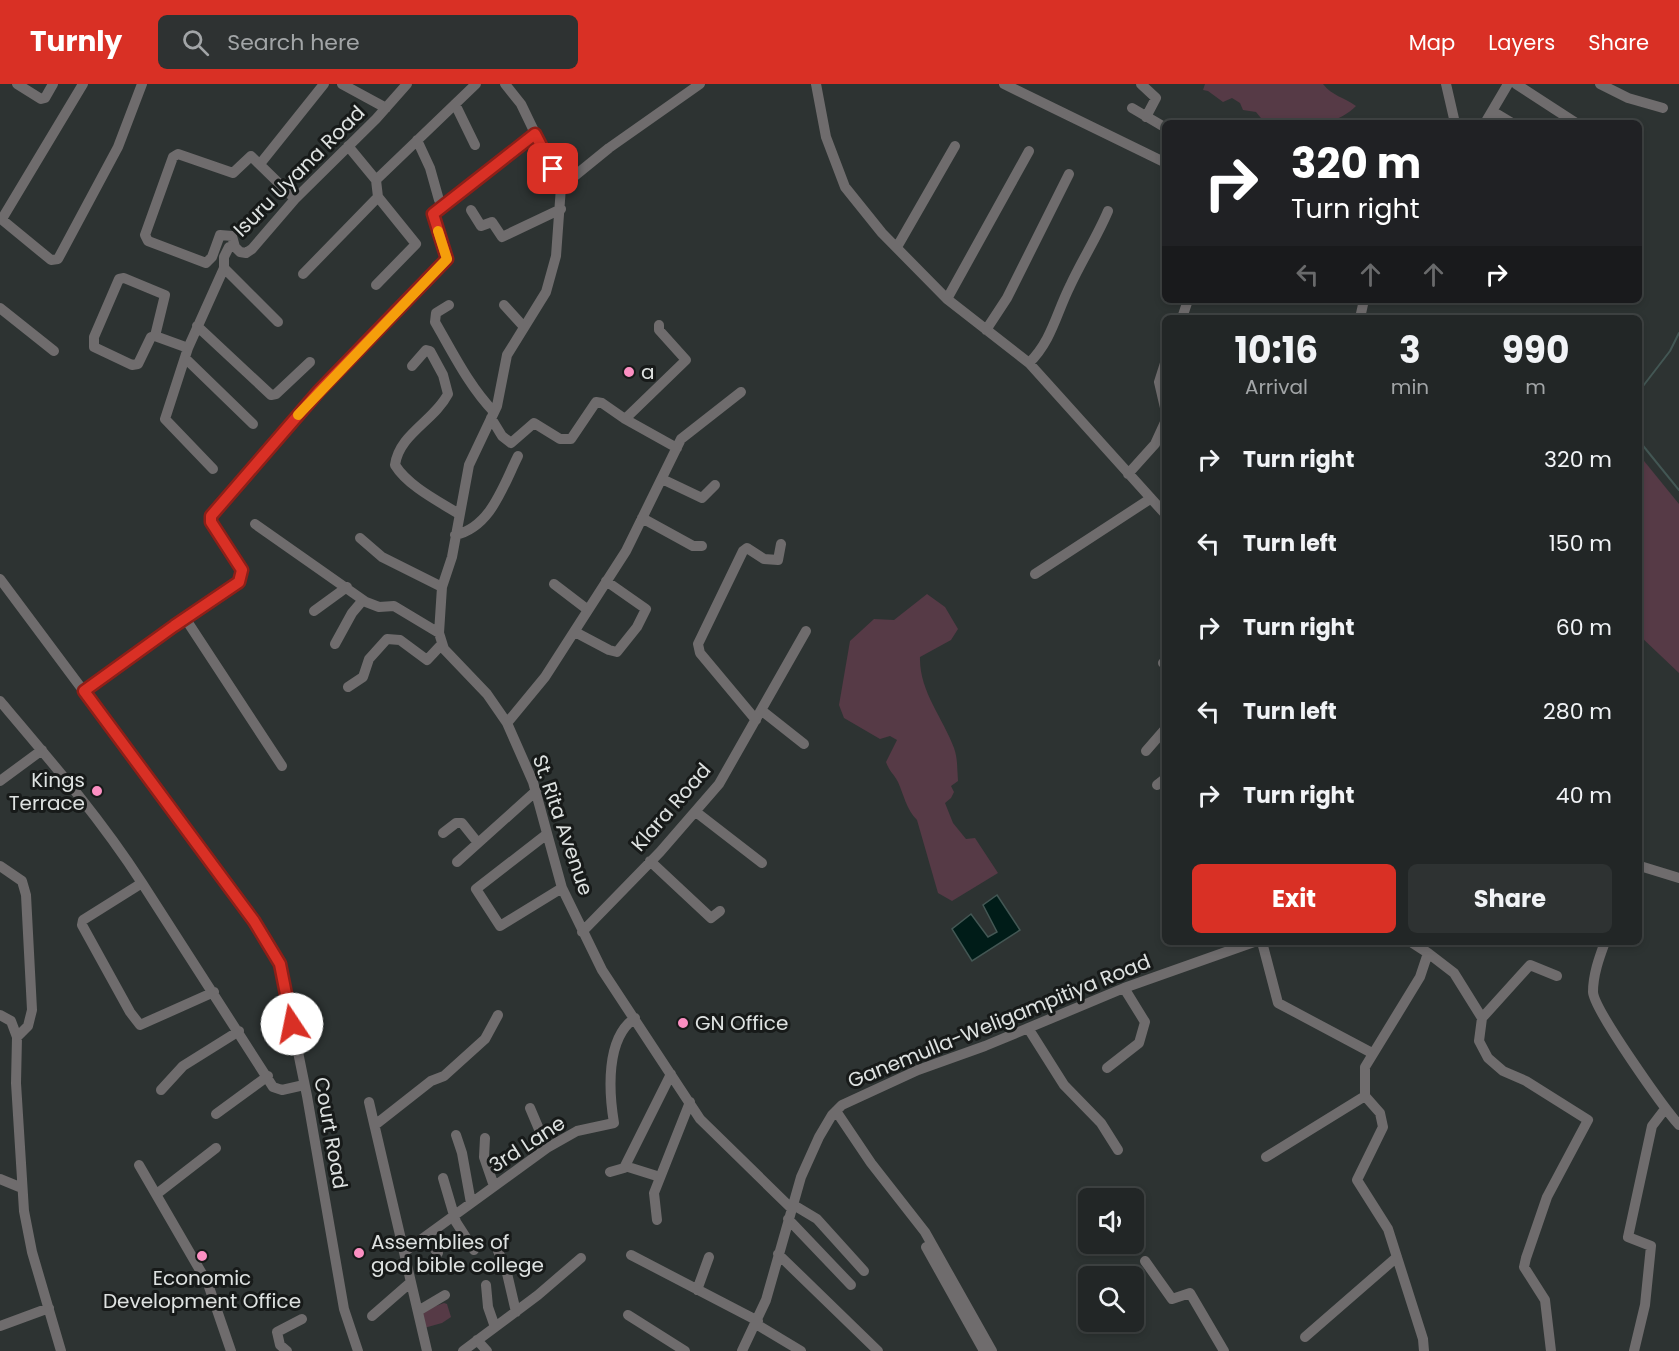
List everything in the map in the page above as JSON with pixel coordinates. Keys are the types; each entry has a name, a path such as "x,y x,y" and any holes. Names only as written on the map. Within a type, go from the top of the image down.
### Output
{"street":[{"path":"17,84 41,99 45,98 54,84"},
{"path":"83,84 1,218 51,260 58,260 118,147 142,84"},
{"path":"260,164 324,84"},
{"path":"342,84 386,108"},
{"name":"Isuru Uyana Road","path":"237,250 246,253 256,244 295,199 407,84"},
{"path":"376,180 476,84"},
{"path":"348,687 363,677 369,659 389,638 407,644 427,660 440,639 442,587 452,557 470,465 492,415 507,355 546,292 556,256 561,187 521,104 505,84"},
{"path":"561,187 609,148 700,84"},
{"path":"816,84 826,137 845,187 897,248 947,299 1029,363 1162,511"},
{"path":"1004,84 1162,161"},
{"path":"1141,84 1156,98 1146,117"},
{"path":"1446,84 1454,120"},
{"path":"1487,120 1508,84"},
{"path":"1516,84 1571,120"},
{"path":"1600,84 1628,98 1663,108"},
{"path":"454,104 475,145"},
{"path":"1132,108 1162,126"},
{"path":"1492,111 1507,120"},
{"path":"84,691 242,578 242,570 211,522 211,516 319,391 447,259 433,214 535,134"},
{"path":"417,140 430,168 439,200"},
{"path":"348,146 376,180 378,197 416,243 376,285"},
{"path":"897,248 955,146"},
{"path":"947,299 1029,151"},
{"path":"237,250 232,236 220,235 212,257 206,263 148,241 145,235 173,157 178,154 233,173 251,156 295,199"},
{"path":"986,330 1007,298 1069,174"},
{"path":"303,274 378,197"},
{"path":"471,210 481,226 492,222 502,237 561,209"},
{"path":"1029,363 1050,338 1053,324 1071,284 1108,211"},
{"path":"213,469 165,419 186,353 224,268 226,252 229,247 237,250"},
{"path":"224,268 278,322"},
{"path":"124,278 165,296 155,336 152,337 138,363 132,365 94,347 94,337 119,279 124,278"},
{"path":"504,304 524,327"},
{"path":"449,305 436,314 435,322 475,392 492,415 502,436 511,443 534,423 560,439 571,439 596,402 602,403 677,448"},
{"path":"0,308 54,351"},
{"path":"197,326 272,395 276,394 310,362"},
{"path":"626,419 686,360 659,330 659,326"},
{"path":"155,336 186,353 253,424"},
{"path":"412,366 426,350 429,351 443,375 448,394 434,414 402,445 396,465 407,478 459,514"},
{"path":"1162,373 1159,382 1162,395"},
{"path":"507,723 545,677 626,551 681,439 741,392"},
{"path":"1128,474 1155,444 1162,429"},
{"path":"455,535 467,532 484,519 518,456"},
{"path":"662,479 702,498 715,485"},
{"path":"1035,574 1150,498"},
{"path":"642,518 693,546 702,546"},
{"path":"255,524 363,600 352,613 335,644"},
{"path":"360,538 382,557 442,587"},
{"path":"781,544 778,560 764,559 747,548 743,551 698,644 700,652 758,715 804,744"},
{"name":"Court Road","path":"0,579 254,921 280,964 344,1309 358,1351"},
{"path":"575,632 617,652 637,627 646,609 606,581"},
{"path":"554,584 588,610"},
{"path":"314,611 346,587"},
{"name":"St. Rita Avenue","path":"363,600 379,607 394,606 440,639 487,694 507,723 536,791 562,888 602,970 700,1119 790,1210"},
{"path":"185,618 282,766"},
{"name":"Klara Road","path":"582,932 696,812 719,784 806,631"},
{"path":"0,701 42,750 135,872 273,1087 282,1090 304,1085"},
{"path":"1146,751 1162,733"},
{"path":"0,781 42,750"},
{"path":"457,862 536,791"},
{"path":"696,812 762,863"},
{"path":"443,833 456,823 462,823 478,843"},
{"path":"547,834 476,889 500,926 562,888"},
{"path":"650,861 711,918 720,911"},
{"path":"0,866 22,881 26,894 32,1010 28,1026 17,1037"},
{"path":"1642,867 1679,878"},
{"path":"142,883 84,920 82,925 130,1012 140,1024 214,992"},
{"name":"Ganemulla-Weligampitiya Road","path":"742,1351 757,1322 790,1210 819,1137 842,1105 918,1070 1124,988 1246,945"},
{"path":"1264,945 1278,1003 1372,1053"},
{"path":"1416,945 1454,973 1482,1018"},
{"path":"1604,945 1595,971 1593,994 1609,1024 1665,1109 1679,1125"},
{"path":"1424,1351 1423,1339 1388,1229 1357,1180 1383,1127 1380,1113 1365,1096 1365,1067 1420,977 1428,953"},
{"path":"1551,1351 1545,1300 1524,1267 1547,1197 1588,1120 1545,1092 1503,1071 1488,1058 1479,1041 1482,1018 1530,965 1557,976"},
{"path":"1107,1068 1139,1043 1145,1022 1124,988"},
{"path":"0,1015 11,1021 17,1037 16,1083 22,1188 32,1252 61,1351"},
{"path":"375,1125 432,1081 444,1076 485,1040 498,1015"},
{"name":"3rd Lane","path":"404,1252 547,1148 577,1131 614,1123 611,1097 615,1048 626,1026 635,1018"},
{"path":"1028,1028 1064,1084 1101,1123 1118,1150"},
{"path":"161,1090 183,1066 239,1031"},
{"path":"625,1166 671,1074"},
{"path":"216,1114 268,1076"},
{"path":"1266,1157 1365,1096"},
{"path":"369,1102 427,1351"},
{"path":"657,1220 654,1193 690,1102"},
{"path":"530,1108 547,1148"},
{"path":"1634,1351 1645,1305 1652,1246 1628,1237 1652,1126 1665,1109"},
{"path":"836,1111 871,1163 926,1232 993,1351"},
{"path":"456,1136 471,1203"},
{"path":"485,1138 484,1157 494,1186"},
{"path":"158,1193 216,1148"},
{"path":"140,1165 208,1284 231,1351"},
{"path":"610,1172 625,1166 660,1177"},
{"path":"443,1178 456,1222 474,1250"},
{"path":"0,1179 22,1188"},
{"path":"790,1210 817,1219 864,1271"},
{"path":"790,1210 811,1240 851,1285"},
{"path":"425,1237 438,1253"},
{"path":"926,1247 984,1351"},
{"path":"498,1251 506,1269 516,1312"},
{"path":"778,1254 878,1351"},
{"path":"631,1255 757,1322 801,1351"},
{"path":"697,1290 709,1257"},
{"path":"1305,1337 1397,1257"},
{"path":"463,1351 516,1312 581,1258"},
{"path":"1145,1261 1172,1299 1190,1293 1224,1351"},
{"path":"372,1316 411,1282"},
{"path":"486,1285 488,1307 495,1327"},
{"path":"418,1311 445,1295"},
{"path":"0,1326 49,1308"},
{"path":"628,1316 685,1351"},
{"path":"287,1351 280,1345 277,1332 302,1319"},
{"path":"477,1340 487,1351"}],"shaded area":[{"path":"1205,84 1323,84 1330,91 1356,106 1332,120 1263,120 1256,112 1243,110 1240,103 1232,98 1223,102 1203,90"},
{"path":"1642,458 1679,504 1679,673 1642,638"},
{"path":"927,594 945,607 958,629 951,640 920,657 927,693 956,756 958,781 951,786 954,792 945,803 953,823 966,839 975,838 998,873 952,901 938,893 917,820 910,811 898,782 886,762 897,740 890,736 880,739 844,718 839,705 850,641 874,619 894,620"},
{"path":"997,895 1020,930 972,961 952,929 971,914 988,937 997,932 983,905"},
{"path":"444,1303 447,1304 451,1317 442,1323 424,1328 420,1312"}],"waterway":[{"path":"1642,387 1670,351 1679,333"},
{"path":"1642,444 1679,490"}],"slow traffic":[{"path":"298,415 447,259 438,231"}],"place":[{"name":"a","path":"629,372"},
{"name":"Kings Terrace","path":"97,791"},
{"name":"GN Office","path":"683,1023"},
{"name":"Assemblies of god bible college","path":"359,1253"},
{"name":"Economic Development Office","path":"202,1256"}],"route":[{"path":"292,1024 280,964 254,921 84,691 242,578 242,570 211,522 211,516 319,391 447,259 433,214 535,134 553,169"}]}
